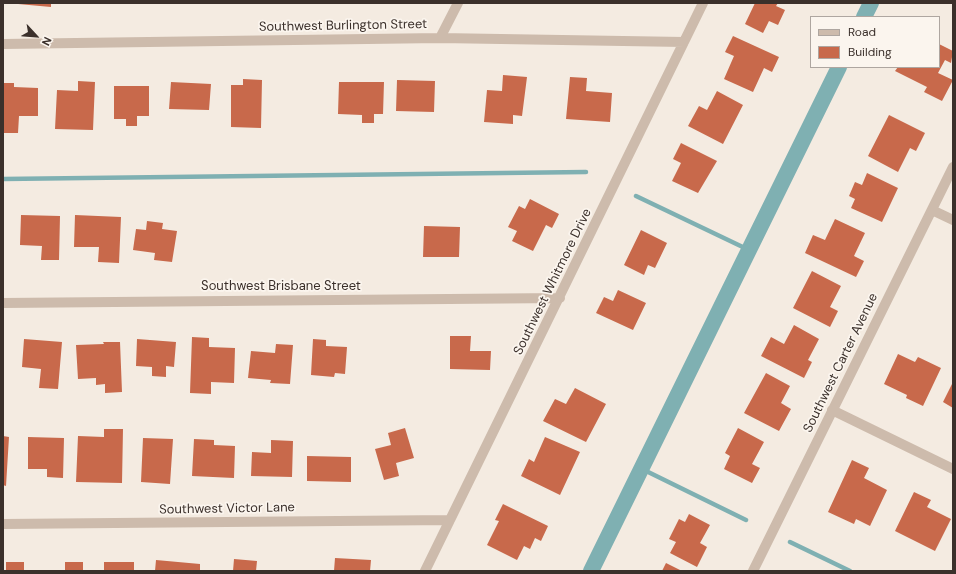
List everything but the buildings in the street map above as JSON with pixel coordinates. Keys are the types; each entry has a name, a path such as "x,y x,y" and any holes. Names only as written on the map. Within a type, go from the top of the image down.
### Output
{"street":[{"path":"440,38 458,3"},
{"name":"Southwest Whitmore Drive","path":"424,571 560,298 703,3"},
{"name":"Southwest Burlington Street","path":"3,44 440,38 684,42"},
{"name":"Southwest Carter Avenue","path":"753,571 953,167"},
{"path":"932,210 953,220"},
{"name":"Southwest Brisbane Street","path":"3,302 560,298"},
{"path":"832,410 953,469"},
{"name":"Southwest Victor Lane","path":"3,524 450,520"}],"waterway":[{"path":"864,16 871,3"},
{"path":"591,571 839,68"},
{"path":"3,179 586,172"},
{"path":"636,196 749,250"},
{"path":"642,469 746,520"},
{"path":"790,542 850,571"}]}
